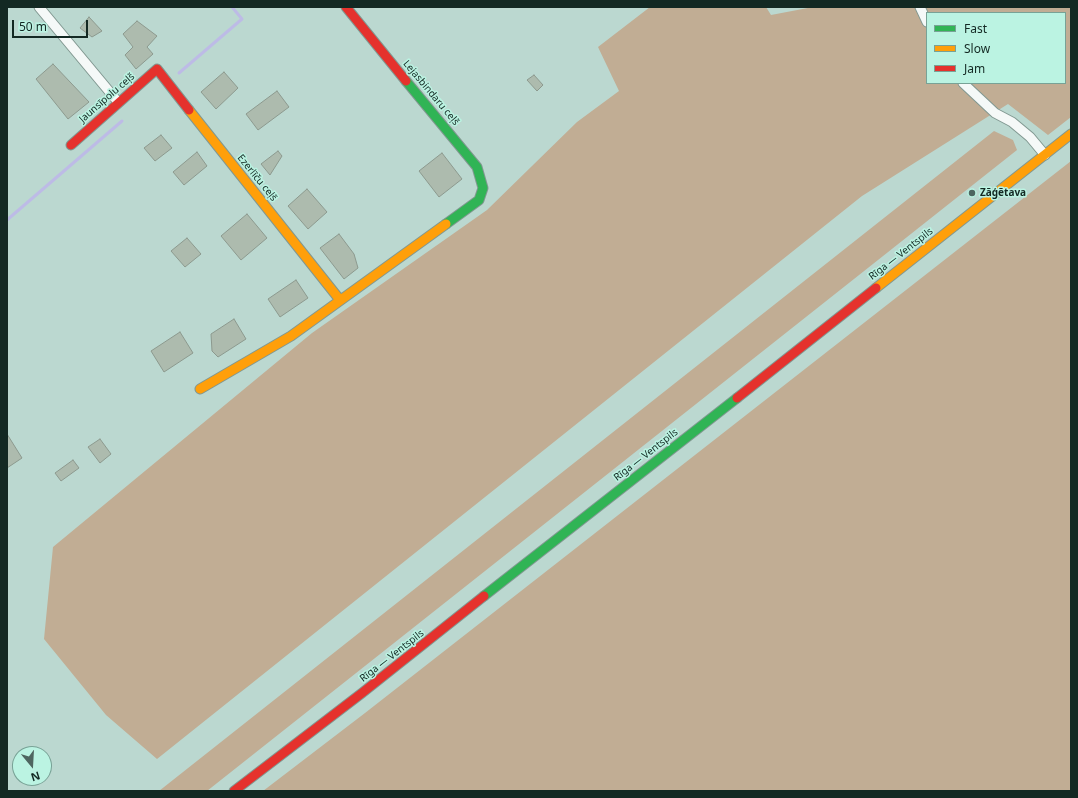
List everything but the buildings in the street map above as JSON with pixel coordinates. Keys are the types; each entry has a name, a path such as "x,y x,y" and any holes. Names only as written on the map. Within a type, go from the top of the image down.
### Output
{"main road":[{"name":"Lejasbindaru ceļš","path":"340,300 479,200 483,188 477,167 346,7"},
{"name":"Jaunsīpolu ceļš","path":"71,145 157,69"},
{"name":"Ezerlīču ceļš","path":"157,69 340,300"},
{"name":"Rīga — Ventspils","path":"234,791 362,694 1071,134"},
{"path":"200,389 291,336 340,300"}],"street":[{"path":"39,7 118,102"},
{"path":"920,7 926,20"},
{"path":"964,84 995,113 1012,122 1030,137 1045,155"}],"shaded area":[{"path":"650,7 766,7 771,15 813,7 1071,7 1071,117 1048,135 1008,104 862,196 157,759 106,715 44,639 53,547 312,333 487,210 577,122 619,91 598,47"},
{"path":"994,131 1013,140 1017,150 207,791 159,791"},
{"path":"1071,161 1071,791 263,791 365,713"}],"waterway":[{"path":"179,73 242,19 232,7"},
{"path":"7,220 122,121"}],"traffic: fast":[{"path":"406,81 477,167 483,188 479,200 446,224"},
{"path":"484,596 737,398"}],"traffic: slow":[{"path":"189,110 340,300"},
{"path":"876,288 1071,134"},
{"path":"200,389 291,336 446,224"}],"traffic: jam":[{"path":"346,7 406,81"},
{"path":"71,145 157,69 189,110"},
{"path":"737,398 876,288"},
{"path":"234,791 362,693 484,596"}],"place":[{"name":"Zāģētava","path":"972,193"}]}
